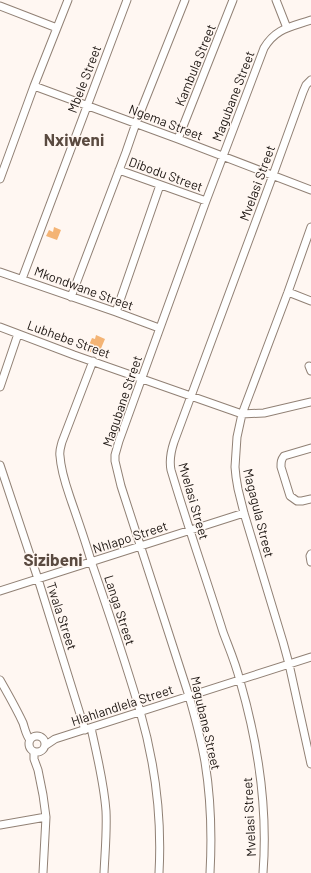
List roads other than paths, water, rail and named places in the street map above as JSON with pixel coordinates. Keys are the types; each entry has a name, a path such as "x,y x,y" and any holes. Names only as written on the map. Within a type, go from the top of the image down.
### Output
{"street":[{"path":"0,179 34,86 68,0"},
{"name":"Mbele Street","path":"22,279 128,0"},
{"path":"71,296 136,123 185,0"},
{"name":"Kambula Street","path":"178,139 233,0"},
{"path":"276,0 287,28"},
{"path":"0,6 57,28"},
{"name":"Magubane Street","path":"210,873 211,833 208,783 197,724 140,546 119,477 115,455 159,328 264,48 268,41 280,31 311,20"},
{"name":"Mvelasi Street","path":"262,873 264,851 263,813 255,741 240,679 176,489 170,463 170,454 302,92 311,80"},
{"name":"Ngema Street","path":"34,86 136,123 311,190"},
{"name":"Dibodu Street","path":"119,170 160,186 206,201"},
{"path":"116,312 160,186"},
{"name":"Magagula Street","path":"311,227 242,414 237,437 235,467 238,489 244,513 289,664 311,764"},
{"name":"Mkondwane Street","path":"0,272 159,328"},
{"path":"288,292 311,301"},
{"name":"Lubhebe Street","path":"0,327 74,355 242,414"},
{"path":"0,387 18,334"},
{"name":"Langa Street","path":"93,361 62,442 60,456 65,482 140,712 153,770 157,798 160,853 158,873"},
{"path":"242,414 264,413 311,402"},
{"path":"311,448 284,456 281,462 281,467 290,496 297,501 311,499"},
{"name":"Twala Street","path":"0,465 88,729 102,778 106,804 104,873"},
{"name":"Nhlapo Street","path":"0,591 244,513"},
{"path":"311,554 311,562"},
{"name":"Hlahlandlela Street","path":"45,742 311,657"},
{"path":"0,680 24,725 26,733 33,738"},
{"path":"33,738 40,736 45,742 44,749 37,752"},
{"path":"33,738 29,747 37,752"},
{"path":"37,752 38,770 46,817 43,873"},
{"path":"0,825 46,817"}],"district":[{"name":"Nxiweni","path":"74,139"},
{"name":"Sizibeni","path":"53,559"}]}
